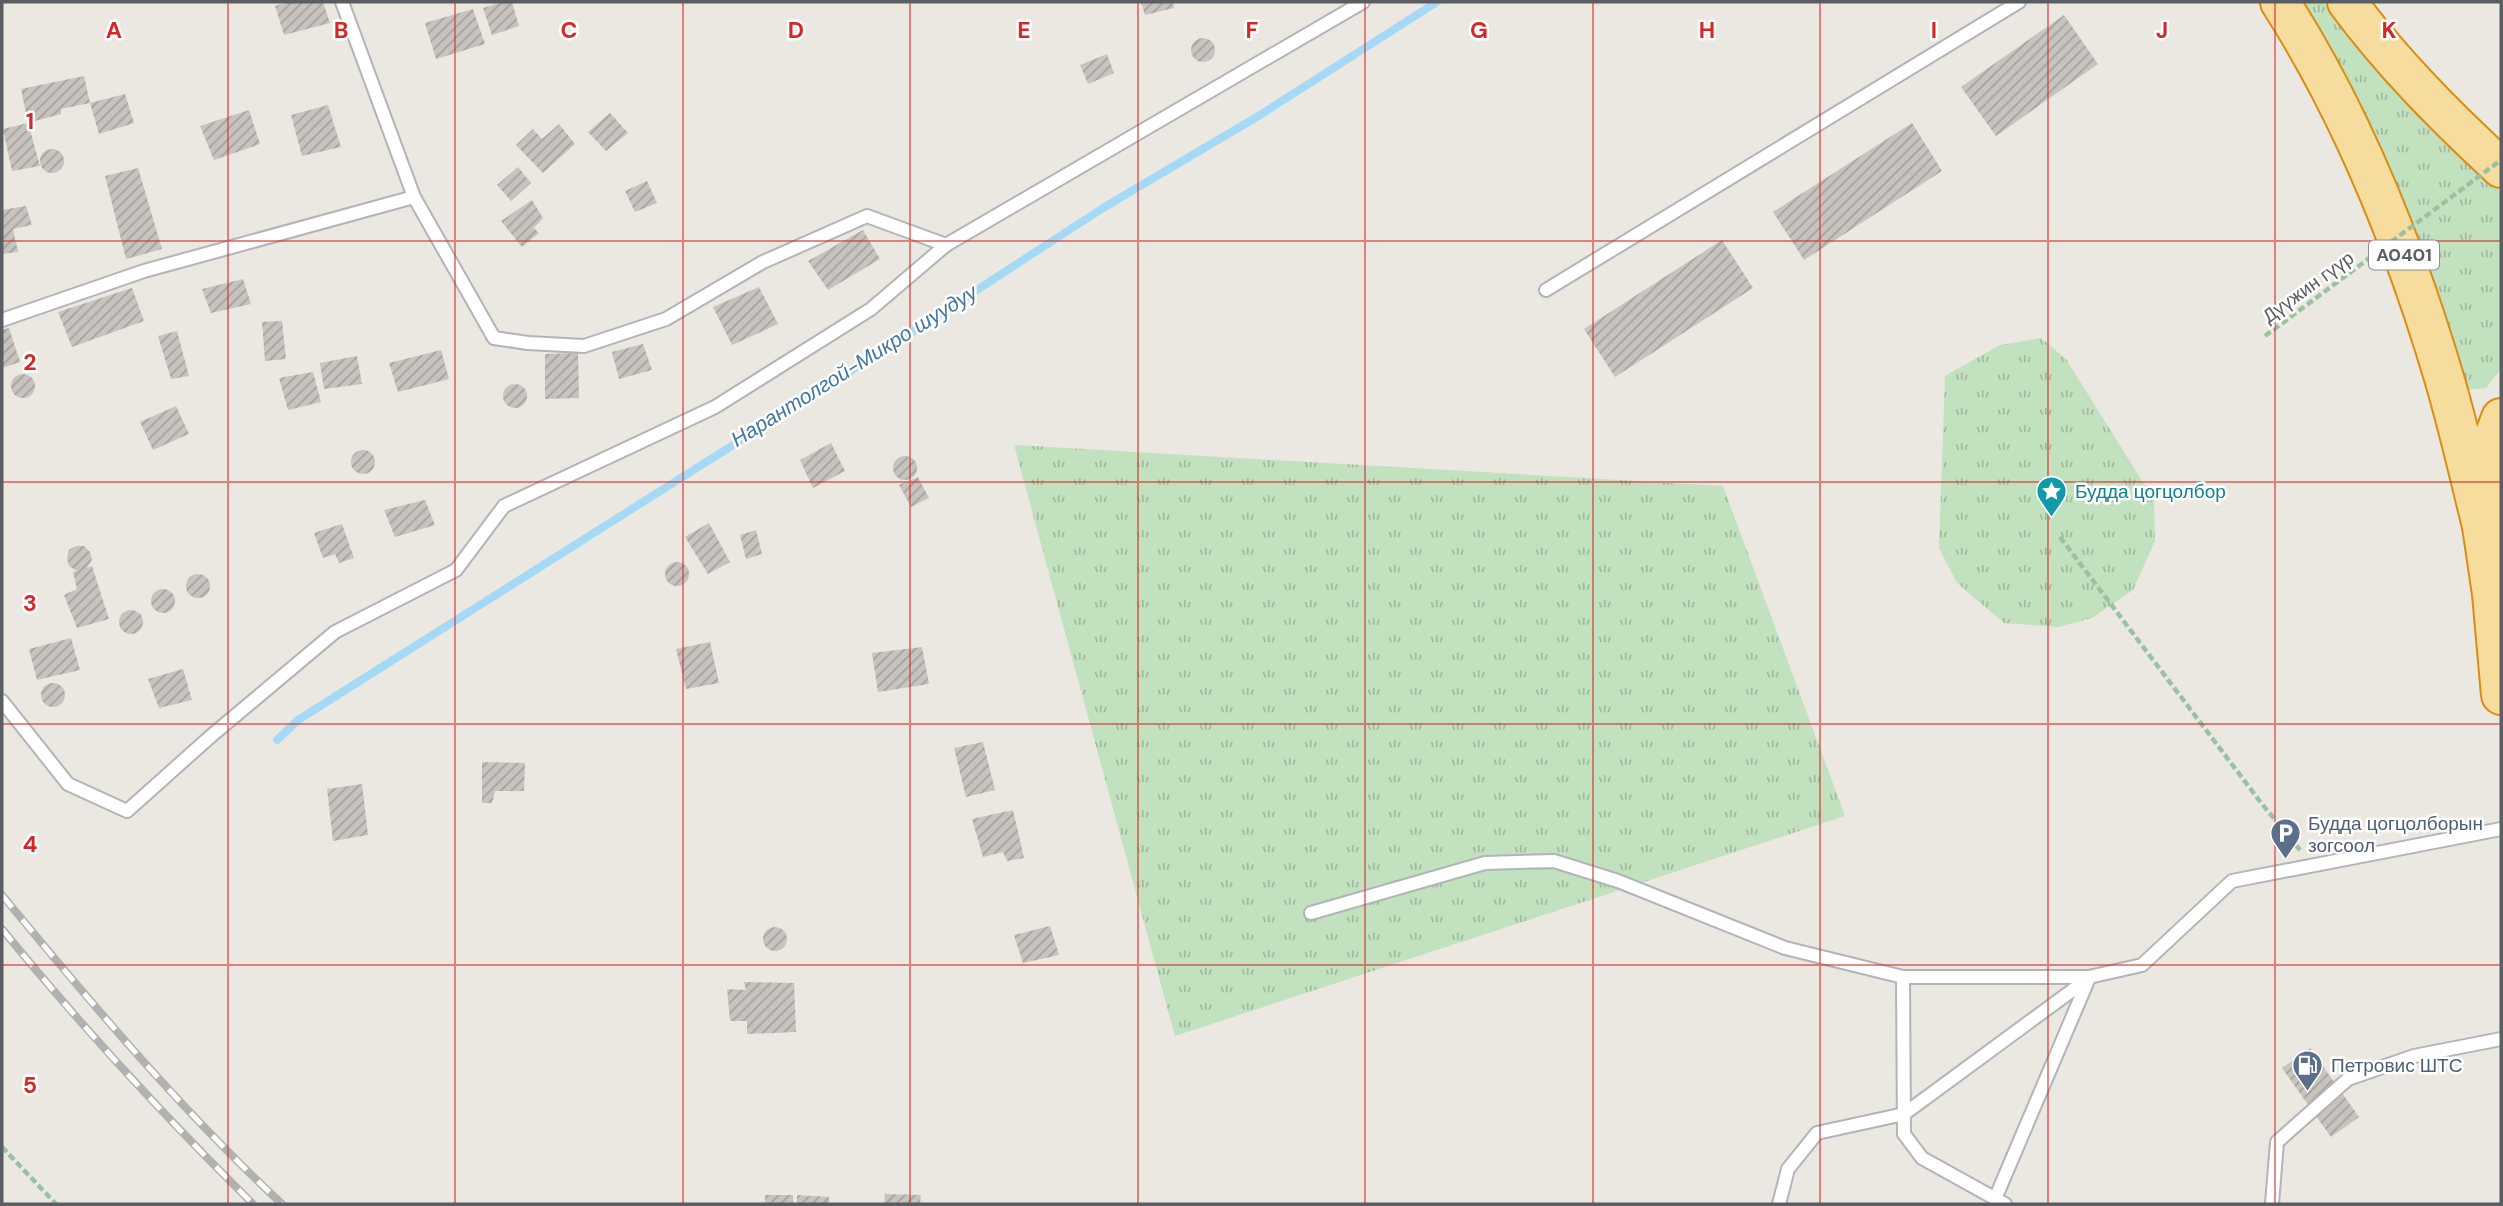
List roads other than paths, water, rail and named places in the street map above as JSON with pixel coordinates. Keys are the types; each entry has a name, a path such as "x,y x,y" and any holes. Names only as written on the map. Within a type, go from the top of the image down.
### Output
{"highway":[{"name":"A0401","path":"2280,2 2313,53 2376,185 2404,256 2446,383 2482,526 2496,603 2501,695"},
{"path":"2365,18 2460,130 2501,169"},
{"name":"A0401","path":"2482,526 2490,447 2501,418"}],"lane":[{"path":"342,2 414,197 494,338 584,346 666,319 763,262 867,216 946,245"},
{"path":"2,701 68,784 127,811 335,632 456,570 504,506 715,407 871,309 946,245 1363,2"},
{"path":"1546,290 2019,2"},
{"path":"2,320 144,271 414,197"},
{"path":"1311,913 1485,863 1554,861 1618,881 1785,948 1903,977 2089,977 2142,965 2232,881 2501,829"},
{"path":"1903,977 1904,1134 1922,1158 1999,1202 2089,977"},
{"path":"1779,1204 1788,1169 1817,1133 1904,1114 2089,977"},
{"path":"2272,1204 2277,1142 2348,1079 2414,1056 2501,1039"}],"waterway":[{"name":"Нарантолгой-Микро шуудуу","path":"277,740 298,720 1103,208 1260,115 1437,2"}],"railway":[{"path":"2,895 172,1093 282,1204"},
{"path":"2,929 124,1070 253,1204"}],"place":[{"name":"Будда цогцолбор","path":"2052,518"},
{"name":"Будда цогцолборын зогсоол","path":"2285,861"},
{"name":"Петровис ШТС","path":"2308,1092"}]}
